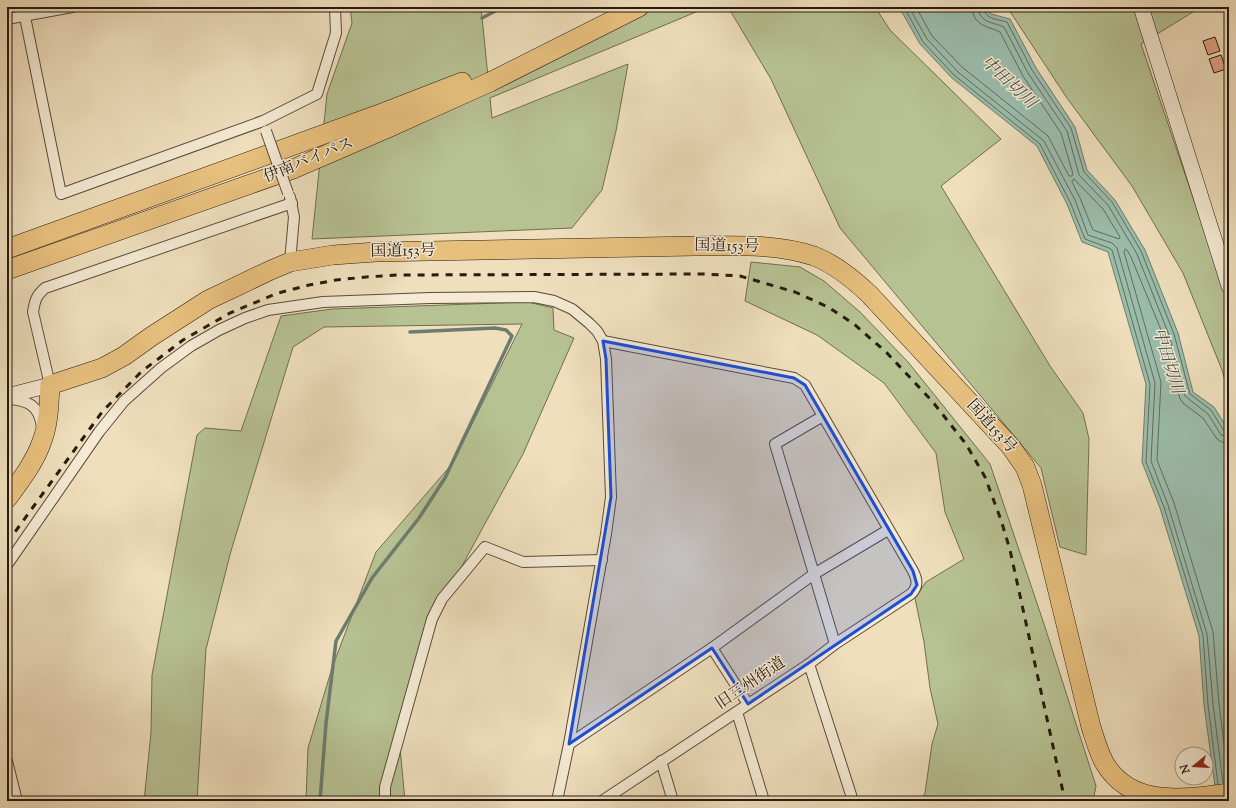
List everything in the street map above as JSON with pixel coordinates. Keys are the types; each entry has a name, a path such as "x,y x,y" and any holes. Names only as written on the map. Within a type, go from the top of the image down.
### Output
{"highway":[{"name":"伊南バイパス","path":"7,249 377,115 487,72 600,25 639,7"},
{"name":"伊南バイパス","path":"7,270 293,169 490,82 600,25"},
{"name":"国道153号","path":"50,385 102,368 124,356 208,300 246,281 290,262 333,255 376,252 747,246 792,251 814,256 851,278 869,294 1011,447 1025,467 1032,485 1091,727 1104,763 1114,776 1123,785 1138,793 1166,800 1229,793"},
{"path":"7,499 36,456 43,439 50,385"}],"street":[{"path":"7,20 24,11 72,7"},
{"path":"24,11 61,194 264,126 317,94 336,33 335,7"},
{"path":"1141,7 1229,286"},
{"path":"264,126 292,203 294,217 290,262"},
{"path":"7,396 50,385 33,312 34,301 39,293 45,288 292,203"},
{"path":"7,565 99,432 124,401 161,368 191,346 219,330 268,310 323,302 430,298 534,297 554,301 572,308 597,331 603,341 606,359 611,497 602,560 569,744 557,801"},
{"path":"569,744 712,648 814,574 888,530 805,385 794,378 603,341"},
{"path":"7,399 19,400 33,405 41,423 43,439"},
{"path":"823,416 775,444 835,644"},
{"name":"旧三州街道","path":"602,801 809,664 835,644 915,590 917,585 916,578 888,530"},
{"path":"385,801 385,787 432,619 442,599 485,547 523,562 602,560"},
{"path":"712,648 748,704"},
{"path":"809,664 852,801"},
{"path":"737,712 764,801"},
{"path":"7,761 17,801"},
{"path":"661,761 673,801"}],"highlighted area":[{"path":"603,341 794,378 805,385 913,571 917,585 911,594 748,704 712,648 569,744 611,497 606,359"}],"shaded area":[{"path":"350,7 481,7 489,87 657,7 708,7 490,98 492,118 628,64 616,131 602,190 572,228 312,239 327,94 352,23"},
{"path":"728,7 875,7 890,30 1001,139 941,186 1050,366 1083,413 1089,439 1086,555 1060,547 1041,468 840,228 771,79"},
{"path":"1007,7 1201,7 1141,44 1229,304 1229,395 1222,370 1183,273 1132,186 1067,98"},
{"path":"751,262 800,267 824,281 860,312 908,362 990,464 1044,624 1096,786 1093,801 921,801 925,793 932,744 938,724 930,688 924,642 915,598 926,582 964,559 945,512 936,453 884,383 817,335 745,301"},
{"path":"528,302 553,308 554,330 574,338 523,454 421,641 399,737 405,801 306,801 308,748 332,668 376,552 452,464 522,324 324,327 293,347 231,551 206,649 197,801 144,801 151,733 152,675 197,435 205,428 241,431 281,316 332,309"}],"water":[{"name":"中田切川","path":"899,7 985,7 991,14 1010,19 1036,68 1075,127 1087,170 1115,200 1145,250 1178,333 1193,392 1214,407 1229,431 1229,801 1217,801 1214,779 1214,746 1210,746 1204,705 1199,636 1160,508 1142,462 1146,384 1108,252 1082,242 1067,204 1037,146 952,78 920,44"}],"building":[{"path":"1215,37 1220,51 1208,55 1203,41"},
{"path":"1221,55 1226,69 1214,73 1209,59"}],"waterway":[{"path":"482,18 503,7"},
{"path":"320,801 326,723 336,641 372,578 419,518 445,478 512,336 506,330 495,328 410,332"}],"railway":[{"path":"7,543 102,412 141,372 183,340 230,313 278,293 336,280 397,275 703,274 740,276 795,292 828,307 854,324 887,353 932,401 966,444 985,477 1001,520 1010,550 1065,801"}]}
